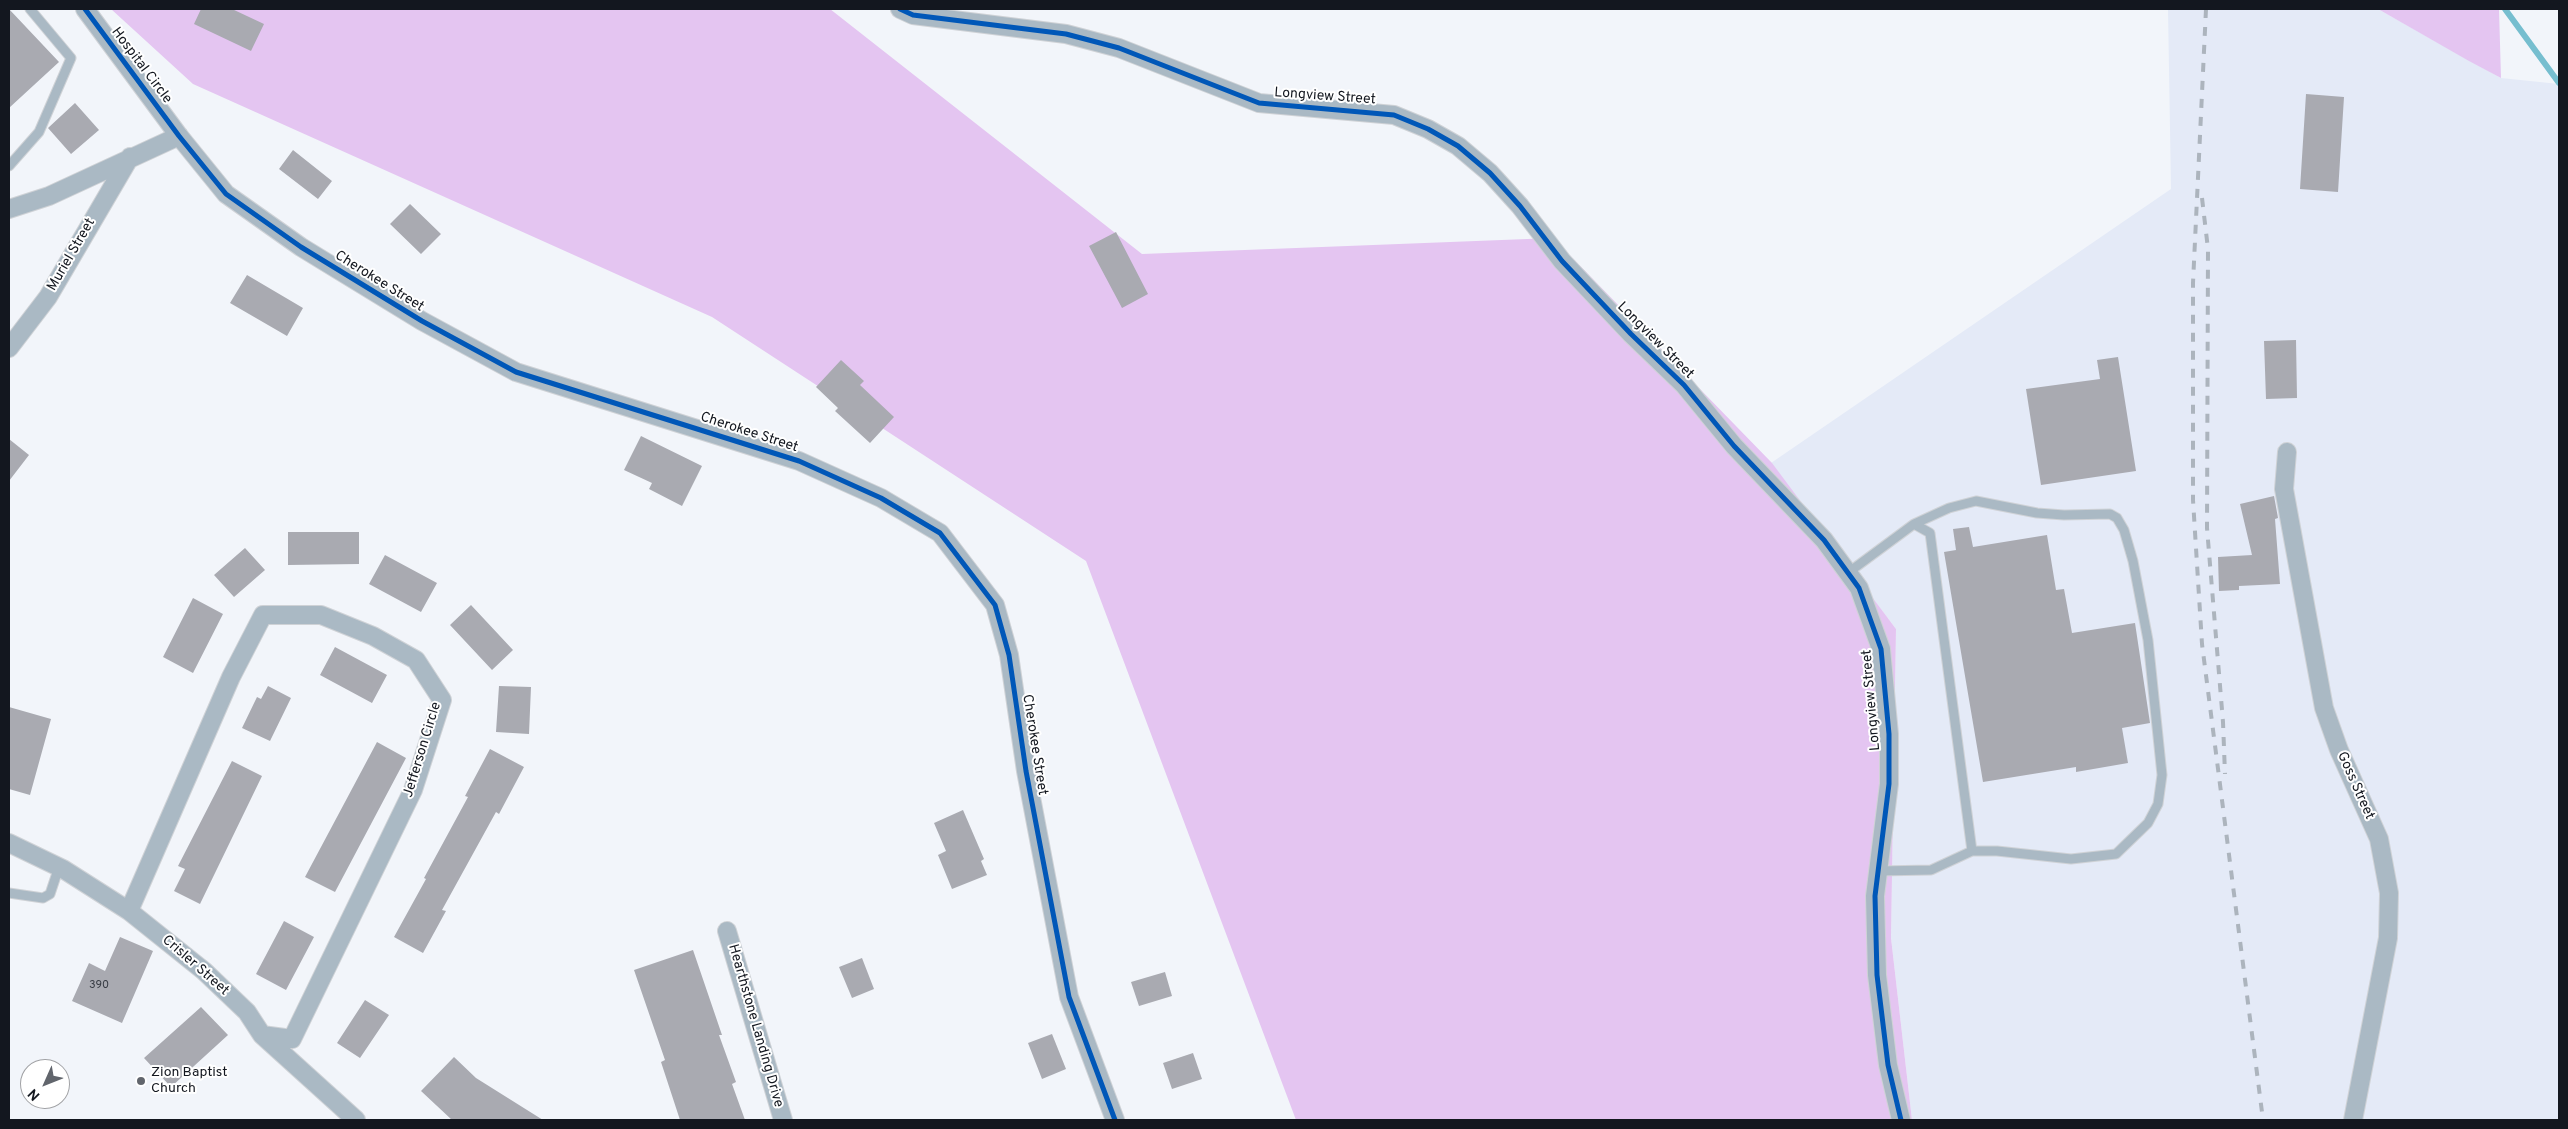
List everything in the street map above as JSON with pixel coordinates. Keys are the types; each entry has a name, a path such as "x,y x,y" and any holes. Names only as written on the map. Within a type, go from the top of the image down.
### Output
{"street":[{"name":"Hospital Circle","path":"85,9 179,136"},
{"name":"Longview Street","path":"900,9 913,15 1066,34 1119,48 1259,103 1394,115 1428,129 1458,146 1490,173 1520,206 1562,261 1631,334 1684,385 1734,446 1824,540 1849,572 1871,617 1881,649 1886,696 1888,784 1875,896 1878,975 1888,1066 1901,1120"},
{"path":"9,209 50,196 130,157 179,136"},
{"name":"Cherokee Street","path":"179,136 226,194 293,242 422,321 516,372 799,461 881,498 940,533 994,605 1009,655 1026,771 1069,997 1115,1120"},
{"name":"Muriel Street","path":"9,348 48,297 130,157"},
{"name":"Goss Street","path":"2287,452 2284,489 2324,708 2339,750 2379,839 2389,893 2388,938 2353,1120"},
{"name":"Jefferson Circle","path":"129,911 231,677 264,615 321,615 373,636 416,660 442,700 413,790 292,1038 262,1035"},
{"name":"Crisler Street","path":"9,843 59,867 129,911 204,971 247,1012 262,1035 356,1120"},
{"name":"Hearthstone Landing Drive","path":"727,931 783,1120"}],"lane":[{"path":"9,166 39,132 71,58 30,9"},
{"path":"1849,572 1914,524 1949,508 1976,501 2046,513 2110,514 2117,518 2124,530 2134,561 2148,640 2162,775 2158,804 2148,823 2116,854 2071,859 2006,852 1972,851 1931,870 1878,871"},
{"path":"1914,524 1930,533 1972,851"},
{"path":"9,893 43,898 50,894 59,867"}],"shaded area":[{"path":"111,9 830,9 1142,254 1553,238 1772,463 1896,629 1891,938 1912,1120 1296,1120 1086,561 712,317 193,84"},
{"path":"2168,9 2378,9 2501,78 2559,84 2559,1120 1912,1120 1891,938 1896,629 1771,463 2171,189"},
{"path":"2378,9 2499,9 2501,78 2469,61"}],"building":[{"path":"9,9 59,62 9,108"},
{"path":"201,9 232,9 264,24 251,51 194,24"},
{"path":"2306,94 2344,97 2338,192 2300,189"},
{"path":"75,103 99,130 71,154 48,128"},
{"path":"293,150 332,181 318,199 279,169"},
{"path":"410,204 441,234 421,254 390,224"},
{"path":"1116,232 1148,294 1122,308 1089,246"},
{"path":"247,275 303,308 287,336 230,303"},
{"path":"2296,340 2297,398 2266,399 2264,341"},
{"path":"2118,357 2136,471 2041,485 2026,389 2100,379 2097,360"},
{"path":"841,360 864,381 860,385 894,417 870,443 835,411 838,408 816,387"},
{"path":"641,436 702,466 682,506 649,489 652,483 624,470"},
{"path":"9,439 29,455 9,481"},
{"path":"2274,496 2278,518 2275,519 2280,584 2239,586 2239,590 2219,591 2218,557 2252,555 2240,504"},
{"path":"1969,527 1973,547 2047,535 2056,590 2064,589 2072,633 2135,623 2150,723 2122,728 2128,763 2076,772 2076,767 1983,782 1944,552 1956,550 1953,529"},
{"path":"288,532 359,532 359,564 288,565"},
{"path":"245,548 265,570 234,597 214,575"},
{"path":"385,555 437,583 421,612 369,584"},
{"path":"193,598 223,614 193,673 163,657"},
{"path":"471,605 513,650 492,670 450,625"},
{"path":"335,647 387,675 372,703 320,675"},
{"path":"268,686 291,698 270,741 242,728 257,697 261,699"},
{"path":"499,686 531,687 529,734 496,732"},
{"path":"9,707 51,719 30,795 9,789"},
{"path":"377,742 406,758 335,892 305,877"},
{"path":"490,749 524,767 499,814 496,812 442,910 446,911 423,953 394,937 468,797 465,796"},
{"path":"232,761 262,776 200,904 174,891 185,869 178,866"},
{"path":"963,810 984,859 981,861 987,875 952,889 938,855 946,851 934,823"},
{"path":"284,921 314,937 286,990 256,974"},
{"path":"120,937 153,951 122,1023 72,1001 89,963 105,971"},
{"path":"693,950 722,1035 719,1035 736,1082 732,1084 745,1120 680,1120 661,1062 665,1060 634,970"},
{"path":"862,958 874,989 852,998 839,967"},
{"path":"1165,972 1172,996 1139,1006 1131,982"},
{"path":"365,1000 389,1015 360,1058 337,1043"},
{"path":"201,1007 228,1035 171,1087 144,1058"},
{"path":"1052,1034 1066,1069 1042,1079 1028,1043"},
{"path":"1193,1053 1202,1079 1172,1089 1163,1063"},
{"path":"454,1057 476,1078 543,1120 452,1120 421,1091"}],"waterway":[{"path":"2505,9 2559,83"}],"railway":[{"path":"2206,9 2193,283 2193,500 2202,644 2263,1120"},
{"path":"2202,198 2208,249 2207,528 2223,722 2225,774"}],"cycle path":[{"path":"85,9 179,136 226,194 301,247 422,321 516,372 799,461 881,498 940,533 995,605 1009,655 1026,771 1069,997 1115,1120"},
{"path":"900,9 913,15 1066,34 1119,48 1259,103 1394,115 1428,129 1458,146 1490,173 1520,206 1562,261 1631,334 1684,385 1734,446 1824,540 1859,588 1881,649 1889,734 1889,784 1875,896 1877,975 1888,1065 1901,1120"}],"place":[{"name":"Zion Baptist Church","path":"141,1081"}]}
